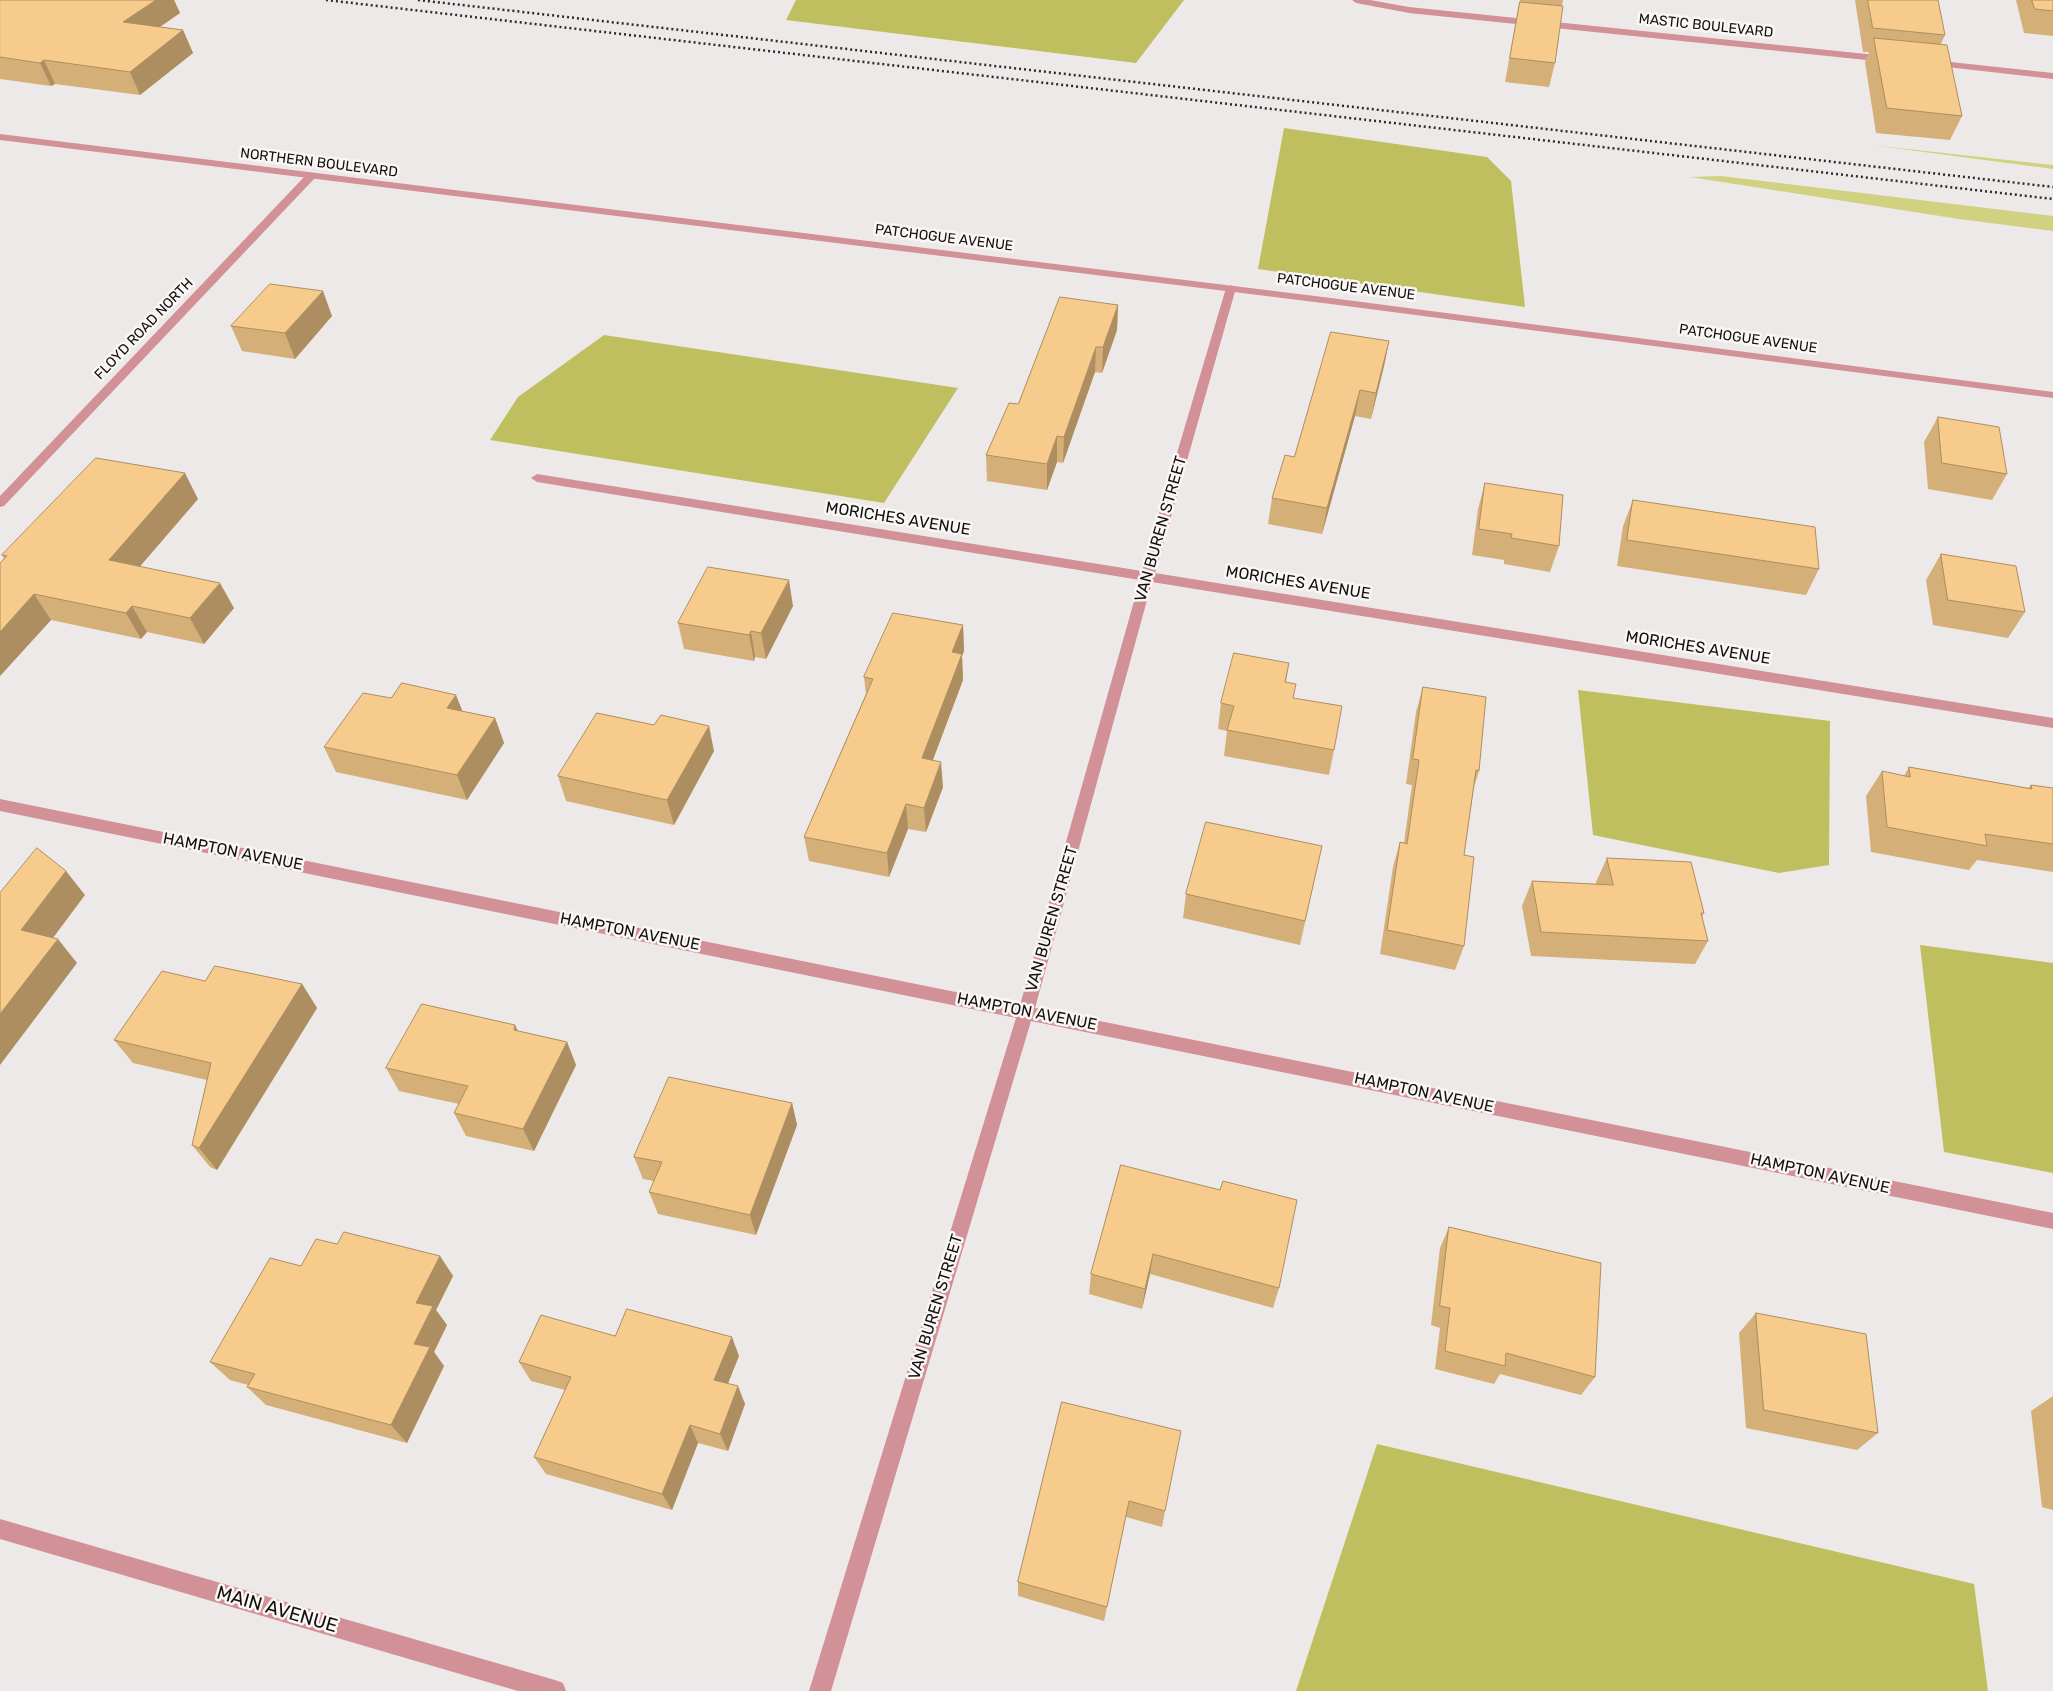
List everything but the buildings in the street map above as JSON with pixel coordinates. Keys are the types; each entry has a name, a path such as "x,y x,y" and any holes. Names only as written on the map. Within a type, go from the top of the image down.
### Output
{"street":[{"name":"MASTIC BOULEVARD","path":"1356,0 1409,10 1894,60"},
{"path":"1924,62 2053,76"},
{"name":"NORTHERN BOULEVARD","path":"0,137 310,177 635,215"},
{"name":"FLOYD ROAD NORTH","path":"0,503 310,177"},
{"name":"PATCHOGUE AVENUE","path":"635,215 1683,345 2053,395"},
{"name":"VAN BUREN STREET","path":"820,1691 1026,1011 1147,577 1231,288"},
{"name":"MORICHES AVENUE","path":"537,478 2053,723"},
{"name":"HAMPTON AVENUE","path":"0,805 1026,1011 2053,1221"},
{"name":"MAIN AVENUE","path":"0,1528 555,1691"}],"green space":[{"path":"1871,145 2053,165 2053,169"},
{"path":"1721,176 2053,216 2053,231 1959,219 1690,177"}],"shaded area":[{"path":"796,0 1184,0 1136,63 786,20"},
{"path":"1284,128 1487,157 1511,181 1525,307 1258,269"},
{"path":"604,335 958,388 884,503 490,440 518,397"},
{"path":"1578,690 1830,721 1829,865 1779,873 1593,835"},
{"path":"1920,945 2053,963 2053,1173 1944,1152"},
{"path":"1377,1444 1974,1584 1988,1691 1296,1691"}],"railway":[{"path":"326,0 2053,199"},
{"path":"418,0 2053,187"}]}
